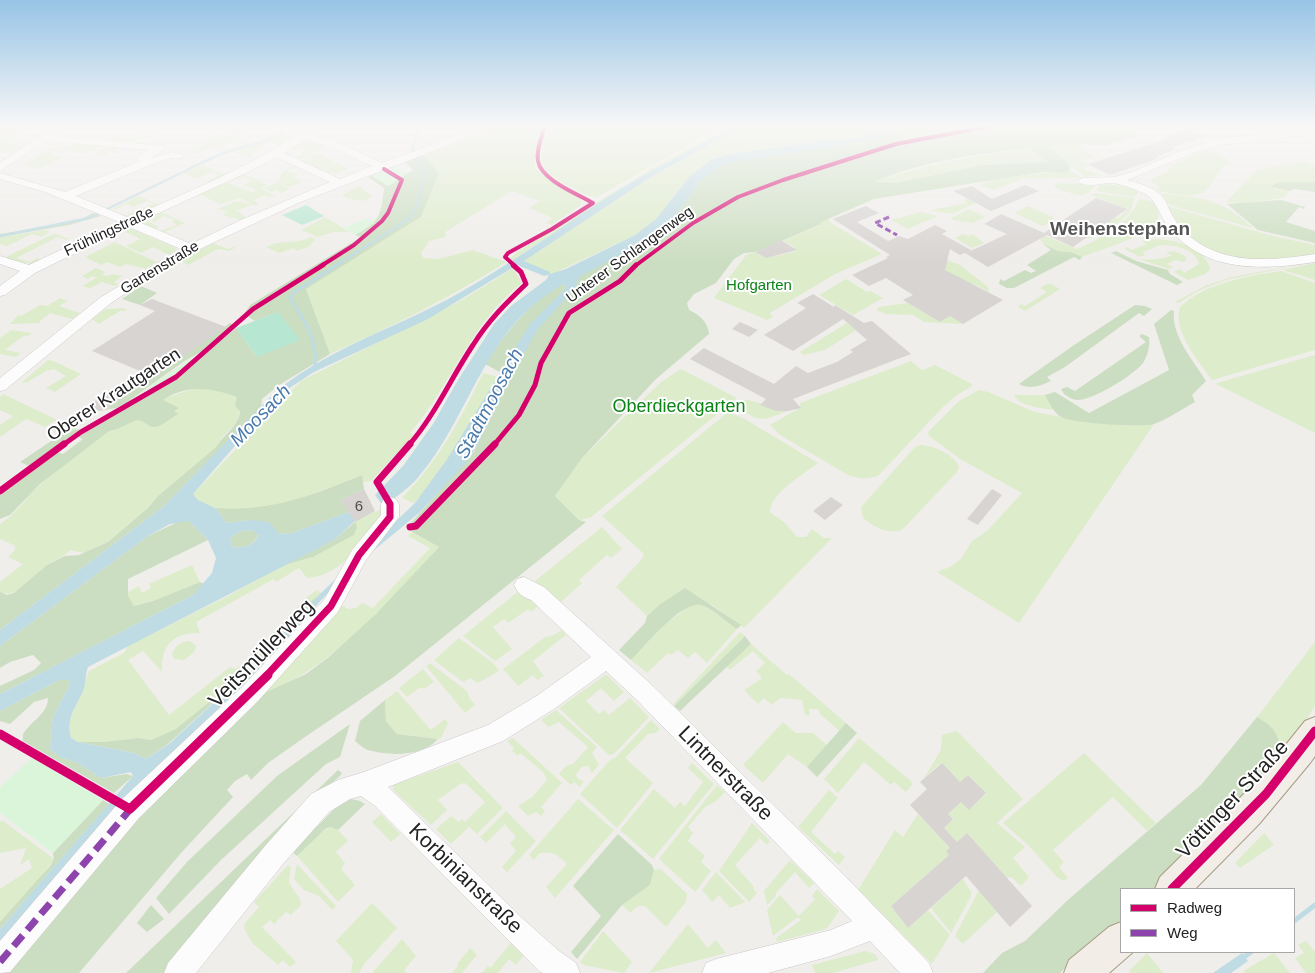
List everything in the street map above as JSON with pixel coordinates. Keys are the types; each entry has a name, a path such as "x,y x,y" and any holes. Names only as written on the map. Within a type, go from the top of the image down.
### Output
{"main road":[{"name":"Vöttinger Straße","path":"1173,888 1262,798 1315,731"},
{"path":"1082,973 1120,940"}],"street":[{"path":"64,197 125,171"},
{"name":"Frühlingstraße","path":"0,292 30,270 127,222 241,171"},
{"path":"317,171 340,183"},
{"name":"Gartenstraße","path":"0,386 106,300 191,249 370,171"},
{"path":"1083,181 1116,180 1142,171"},
{"path":"1134,175 1149,188 1148,191"},
{"path":"0,176 64,197 191,249"},
{"path":"1116,180 1148,191 1161,203 1166,215 1183,238 1209,254 1232,260 1267,264 1315,258"},
{"path":"0,260 30,270"},
{"name":"Veitsmüllerweg","path":"0,962 136,803 250,694 331,606 359,555 390,517 390,504"},
{"name":"Lintnerstraße","path":"524,585 530,591 537,593 646,694 834,883 919,973"},
{"path":"178,973 274,855 320,804 346,788 364,784 495,733 546,702 607,658"},
{"name":"Korbinianstraße","path":"364,784 379,795 549,961 566,973"},
{"path":"716,973 831,943 859,932 872,924"}],"green space":[{"path":"217,171 227,176 209,183 206,182 219,175 213,172 195,179 184,173"},
{"path":"289,171 297,175 294,177 303,182 289,187 279,182 290,189 281,193 276,190 271,192 264,188 278,182 282,172"},
{"path":"325,171 342,171 335,174 331,172 328,174"},
{"path":"383,171 409,173 388,186 372,176"},
{"path":"384,171 409,173 438,171 439,173 421,217 306,289 330,354 279,385 262,399 261,407 164,506 0,630 0,592 7,595 14,593 47,565 65,556 79,555 108,542 148,508 158,496 216,447 237,422 240,412 235,405 237,397 218,391 200,389 172,395 163,400 179,408 174,411 178,414 156,427 138,420 109,431 40,484 10,515 0,519 0,495 58,452 63,454 83,439 78,437 170,383 236,328 257,357 278,312 255,321 244,314 250,305 361,237 355,235 370,226 378,217 383,197 384,188 368,177"},
{"path":"438,171 538,171 576,195 581,199 581,205 551,225 546,223 553,218 529,208 540,201 512,191 445,232 446,237 429,241 421,254 424,258 438,259 473,250 506,262 420,311 330,354 306,289 421,217 439,173"},
{"path":"547,171 642,171 597,197 587,195 572,188"},
{"path":"647,171 651,171 630,183 511,261 509,259 517,252"},
{"path":"661,171 696,171 689,177 657,218 635,235 552,274 524,261"},
{"path":"713,171 903,171 874,182 895,183 951,171 1069,171 1043,172 874,199 756,252 744,253 734,259 716,283 694,294 687,303 689,310 697,314 705,322 709,334 656,379 582,458 555,496 579,520 586,522 395,676 268,763 251,780 247,774 235,781 227,790 233,797 181,853 79,973 0,973 83,873 266,692 306,674 329,657 376,614 439,547 412,532 411,523 474,452 509,377 485,364 521,317 547,293 657,235 670,224 679,208 693,193 698,182"},
{"path":"907,171 951,171 895,183 873,182"},
{"path":"1071,171 1084,178 1023,179 994,190 979,185 1010,177"},
{"path":"1078,171 1091,171 1103,175 1086,177"},
{"path":"1219,171 1208,188 1203,192 1191,195 1159,191 1157,189 1160,188 1149,180 1168,172"},
{"path":"1256,171 1315,171 1315,182 1279,182 1274,189 1290,191 1283,198 1242,203 1226,202"},
{"path":"243,174 262,181 267,185 261,188 275,196 270,198 265,195 254,200 258,204 256,206 240,198 220,204 201,195 189,198 226,182 252,192 257,190 243,185 252,181 244,176 236,180 233,178"},
{"path":"1279,182 1315,182 1315,192 1294,189 1290,191 1270,187"},
{"path":"1057,183 1095,185 1090,192 1082,196 1057,189 1054,185"},
{"path":"1107,184 1127,187 1139,192 1134,197 1096,191 1099,185"},
{"path":"359,186 372,196 365,201 349,199 341,195"},
{"path":"1096,193 1134,198 1133,206 1128,214 1118,223 1089,239 1056,225 1064,220 1096,233 1108,224 1078,211 1085,206 1118,218 1128,209 1090,195"},
{"path":"1161,193 1200,198 1221,205 1242,218 1253,228 1173,206 1167,203"},
{"path":"138,196 159,205 128,218 124,216 154,204 147,201 133,207 126,204 115,210 113,209"},
{"path":"967,199 976,203 952,214 930,210 967,203 963,200"},
{"path":"1139,199 1156,202 1159,213 1157,221 1144,232 1123,242 1082,257 1071,252 1058,251 1043,244 1040,238 1043,235 1077,249 1105,235 1121,224 1128,217"},
{"path":"1281,200 1305,207 1304,209 1299,207 1286,222 1315,231 1315,243 1258,230 1227,204"},
{"path":"237,201 252,204 239,210 235,209 247,218 240,220 223,215 228,211 217,209"},
{"path":"306,205 324,216 302,225 282,215"},
{"path":"1028,206 1055,218 1043,226 1014,213"},
{"path":"1167,206 1269,235 1315,245 1315,254 1268,260 1251,260 1220,255 1205,249 1192,240 1181,228"},
{"path":"969,209 985,217 973,223 952,220 951,218"},
{"path":"159,211 185,223 165,232 160,231 177,225 172,222 174,220 164,216 154,222 151,221 154,219 151,218 146,220 159,227 156,229 139,222"},
{"path":"921,212 938,216 908,229 891,220"},
{"path":"93,213 101,216 69,225 0,237 0,234 78,221"},
{"path":"325,217 349,232 334,232 318,237 301,230"},
{"path":"367,218 375,222 355,235 344,228"},
{"name":"Hofgarten","path":"828,219 831,223 882,254 835,274 770,313 773,317 767,320 714,298 746,255 756,252 766,256 775,256 796,251 793,249 795,247 783,241 820,225 817,223"},
{"path":"127,227 177,250 169,255 153,247 141,253 126,246 140,239 121,230"},
{"path":"45,230 50,232 41,237 32,234 7,246 0,244 0,237"},
{"path":"53,234 69,239 66,240 58,237 16,258 30,262 38,258 40,260 29,266 29,263 6,259 8,256"},
{"path":"963,234 968,236 973,234 984,243 972,248 955,238"},
{"path":"311,237 315,239 309,247 296,251 294,248 279,253 266,247 277,243 300,241"},
{"path":"1142,241 1173,241 1193,248 1206,260 1210,269 1205,274 1188,280 1174,272 1180,269 1184,273 1199,264 1193,254 1182,248 1169,245 1158,246 1143,252 1145,256 1138,256 1125,249 1127,247 1132,250 1146,244"},
{"path":"115,242 156,262 146,269 126,264 120,267 107,262 101,265 85,257"},
{"path":"213,243 228,249 240,245 229,251 218,249 188,265 180,260"},
{"path":"1043,244 1058,251 1071,252 1082,257 1080,260 1074,257 1014,288 1007,288 999,284 1000,279 1004,281 1025,270 1031,273 1036,271 1027,265 1051,250"},
{"path":"1116,251 1136,261 1168,270 1170,274 1183,282 1177,285 1111,253"},
{"path":"1174,251 1184,255 1187,260 1183,262 1176,260 1166,264 1173,267 1169,269 1139,259 1163,258 1172,255 1165,253"},
{"path":"946,260 960,265 988,287 989,292 974,284 971,285 934,264"},
{"path":"1309,263 1226,280 1200,290 1178,303 1175,302 1205,286 1232,277"},
{"path":"1315,263 1315,280 1283,270"},
{"path":"96,268 105,272 102,275 108,276 113,274 122,276 114,282 118,284 115,286 102,282 90,288 82,286 96,278 93,276 88,279 82,276"},
{"path":"513,268 522,283 505,298 476,334 437,396 410,433 414,435 371,481 363,482 361,475 300,498 249,510 226,510 207,505 193,494 301,381 462,300"},
{"path":"1281,271 1315,283 1315,350 1212,380 1194,355 1183,335 1180,326 1180,307 1190,299 1214,286 1241,278"},
{"path":"846,279 867,292 870,291 883,298 853,315 819,295"},
{"path":"1047,284 1060,289 1025,311 1018,307 1021,304 1025,306 1047,292 1040,288"},
{"path":"141,286 157,293 140,305 122,299"},
{"path":"60,298 68,301 59,306 80,313 72,319 50,313 39,322 41,323 10,324 18,315 21,316 40,305 47,306"},
{"path":"908,303 940,322 950,316 963,324 924,322 913,315 886,314 876,310 879,307"},
{"path":"1135,305 1152,309 1144,316 1139,313 1065,367 1047,377 1051,381 1031,387 1019,384 1074,345"},
{"path":"122,308 127,311 120,311 99,324 92,319 106,309"},
{"path":"1171,310 1174,311 1176,330 1180,339 1206,381 1192,395 1195,402 1154,424 1147,425 1092,423 1068,419 1056,413 1045,395 1055,392 1089,413 1169,370 1154,324"},
{"path":"278,312 300,340 257,357 236,328"},
{"path":"230,323 234,325 206,349 183,362 126,403 116,408 105,410"},
{"path":"847,323 856,330 825,350 803,355 800,352"},
{"path":"11,330 32,333 28,336 23,336 5,350 21,353 16,357 0,354 0,338"},
{"path":"1142,334 1149,337 1148,350 1143,363 1131,374 1113,386 1085,399 1078,400 1064,394 1061,389 1067,387 1075,391 1146,342 1139,336"},
{"path":"1315,355 1315,433 1216,384 1217,383"},
{"path":"190,359 192,360 191,362 169,380 157,387 144,391"},
{"path":"48,360 81,374 55,392 46,388 66,376 54,369 46,371 26,383 22,382"},
{"path":"911,361 922,370 935,365 972,384 972,386 957,395 942,408 878,476 863,478 848,475 780,435 770,425 800,408 800,403"},
{"name":"Oberdieckgarten","path":"681,369 737,398 590,518 579,520 555,496 582,458 661,382"},
{"path":"483,373 498,377 467,437 436,479 414,503 402,498 427,469 448,439"},
{"path":"194,389 214,389 237,396 239,416 237,421 216,447 158,496 148,508 108,542 84,553 70,550 47,565 19,590 7,594 0,592 0,582 23,564 8,557 15,550 15,546 0,539 0,524 11,516 57,470 94,441 153,404"},
{"path":"979,390 1035,412 1087,422 1133,426 1154,424 1019,623 937,572 952,566 961,559 972,541 987,531 1022,493 960,459 929,436 928,432 959,401"},
{"path":"3,394 76,429 63,436 72,429 64,425 55,432 53,431 62,424 54,421 45,427 26,419 0,437 0,425 13,416 0,410 0,397"},
{"path":"1014,395 1045,395 1056,410 1038,408 1026,404 1016,399"},
{"path":"743,400 754,401 788,411 770,418 760,419 743,411 741,403"},
{"path":"728,412 743,418 818,463 782,491 772,505 770,512 785,523 797,537 806,537 812,529 824,538 832,538 744,628 711,604 659,605 647,616 616,587 641,560 644,554 602,516"},
{"path":"76,429 80,430 29,466 20,462 60,435"},
{"path":"920,445 948,454 959,467 957,472 902,530 886,531 863,518 861,507 915,447"},
{"path":"362,475 364,489 341,500 349,512 289,534 278,533 251,520 227,523 215,508 235,509 290,501 325,490"},
{"path":"386,507 386,512 361,544 331,571 320,576 307,578 299,568 276,582 274,579 196,622 200,633 182,635 170,642 164,655 162,672 143,651 128,660 169,715 230,667 235,669 245,663 306,598 317,590 321,593 294,616 288,627 219,694 177,729 151,740 138,738 104,742 78,742 71,738 70,724 72,713 83,691 89,671 124,653 128,646 226,597 284,565 313,557 354,535 355,521"},
{"path":"180,521 189,521 208,540 128,579 128,596 134,606 153,601 200,582 204,584 193,595 0,694 0,686 34,670 41,663 33,655 10,662 0,668 0,646 148,536"},
{"path":"355,522 357,527 354,535 313,557 284,565 335,539"},
{"path":"602,527 622,549 611,558 607,555 579,580 582,583 561,602 535,581"},
{"path":"251,530 259,534 254,542 244,547 232,547 230,539 238,532"},
{"path":"412,532 439,547 381,609 339,648 316,666 266,692 338,603 348,609 356,608 362,603 373,608 430,548 408,536"},
{"path":"192,565 200,582 153,601 134,606 127,596 128,592 139,586 142,593 151,588 149,584"},
{"path":"685,588 741,625 737,629 705,606 693,606 674,617 631,660 619,650 645,623 647,616 659,605"},
{"path":"520,590 538,606 531,612 528,609 508,623 504,619 493,627 512,649 495,661 463,636"},
{"path":"321,593 251,668 168,744 146,759 134,753 78,742 104,742 138,738 151,740 176,729 219,694 288,627 294,616"},
{"path":"703,604 737,629 707,663 695,652 688,658 678,650 671,655 668,653 647,673 631,660 664,625 691,605"},
{"path":"562,630 566,635 533,661 544,676 537,680 533,675 518,686 503,669 545,637 554,635"},
{"path":"740,632 745,636 674,706 675,702"},
{"path":"745,636 751,644 680,711 674,706"},
{"path":"459,638 493,663 499,671 478,683 470,678 463,682 434,660"},
{"path":"190,641 196,646 194,652 184,660 174,659 172,654 177,646"},
{"path":"1315,642 1315,705 1300,733 1282,757 1257,717"},
{"path":"751,644 846,723 841,732 820,714 818,709 809,709 810,715 805,715 802,700 780,698 772,705 764,698 758,704 744,690 761,679 761,676 756,671 765,663 753,651 730,670 726,666"},
{"path":"430,663 467,691 475,705 465,713 426,666"},
{"path":"423,669 434,682 425,688 419,688 407,697 399,688"},
{"path":"605,675 624,692 614,701 601,688 586,701 599,714 604,710 609,715 630,698 649,717 614,754 609,755 559,708"},
{"path":"59,680 70,680 70,684 53,717 50,749 60,757 78,763 101,778 126,774 133,776 114,793 23,741 23,734 45,709 48,698 34,702 10,724 0,721 0,711"},
{"path":"397,691 431,730 445,719 448,723 441,738 397,734 386,721 385,700"},
{"path":"385,700 386,721 397,734 438,739 424,749 405,754 376,752 363,748 355,741 360,721"},
{"path":"556,710 597,747 592,753 599,765 592,773 588,766 582,767 576,774 577,778 584,782 580,787 574,782 571,785 559,774 566,766 573,764 588,747 559,722 549,727 541,720"},
{"path":"1257,717 1269,725 1276,733 1282,757 1155,888 1120,888 1120,921 1060,973 983,973 1002,953 1025,941 1069,899 1201,785"},
{"path":"651,720 660,729 656,733 648,734 625,758 653,783 617,828 580,794 610,760 615,758"},
{"path":"783,722 796,733 813,733 828,746 807,767 788,754 763,783 743,765"},
{"path":"846,723 857,733 817,777 807,767"},
{"path":"350,724 340,757 326,764 221,860 169,914 156,898 187,862 277,776"},
{"path":"957,731 1023,799 997,823 1025,847 1013,858 1030,878 1021,886 1011,877 1007,878 967,833 957,842 944,828 953,819 948,814 961,802 969,809 986,794 969,775 960,782 941,763 924,778 941,750 942,735"},
{"path":"513,738 562,783 541,807 545,811 541,816 536,812 528,816 518,806 532,797 547,780 543,772 520,753 518,756 512,751 514,748 507,741"},
{"path":"859,738 910,780 913,784 906,792 894,782 891,785 864,762 838,793 824,779"},
{"path":"1084,753 1156,823 1147,831 1113,797 1053,850 1064,862 1059,867 1068,878 1064,881 1057,877 1028,845 1003,823"},
{"path":"32,758 103,800 53,853 0,813 0,787"},
{"path":"458,762 503,808 477,834 469,827 451,844 436,829 451,816 459,822 462,819 465,822 485,802 465,783 460,784 438,800 447,810 431,825 393,790 393,785"},
{"path":"692,763 714,784 653,859 620,830 654,789 675,808 680,802 685,806 703,782 688,768"},
{"path":"338,770 342,773 340,776 303,808 166,973 126,973"},
{"path":"717,785 725,792 716,801 705,807 688,827 693,833 688,841 705,856 701,862 711,871 695,892 659,859"},
{"path":"829,790 838,798 811,832 835,854 838,851 845,857 839,865 798,827"},
{"path":"351,799 365,804 338,830 330,827 325,829 297,856 292,852 337,806"},
{"path":"578,799 614,830 555,898 546,887 567,864 552,853 540,853 534,860 529,855"},
{"path":"103,800 109,804 0,929 0,922 50,866 54,859 53,853"},
{"path":"506,811 536,841 507,872 502,867 516,851 510,843 516,837 505,824 486,843 480,837"},
{"path":"381,814 400,834 391,842 372,822"},
{"path":"918,814 950,848 949,855 891,906 908,928 928,910 950,935 932,964 858,890 895,830 903,837"},
{"path":"2,820 54,859 35,885 0,922 0,889 32,868 29,859 20,865 26,848 0,853 0,822"},
{"path":"752,823 770,841 767,845 760,838 735,865 757,893 749,902 719,871"},
{"path":"330,827 338,830 348,841 336,852 345,863 341,869 355,885 338,902 297,856 318,834"},
{"path":"1264,833 1274,845 1240,868 1235,863"},
{"path":"618,834 652,865 654,870 650,885 622,905 577,959 571,952 601,916 573,886"},
{"path":"790,860 814,883 809,888 795,872 767,905 764,891"},
{"path":"297,864 336,906 332,910 319,896 304,890 294,879"},
{"path":"288,865 291,867 289,883 300,899 301,905 291,915 286,912 274,924 270,920 262,927 296,962 290,967 283,960 278,965 252,943 244,928 245,923 259,907 254,902"},
{"path":"661,869 687,894 686,902 666,927 645,906 638,906 630,913 622,905 650,885 654,870"},
{"path":"716,872 745,902 730,908 719,895 712,902 702,890"},
{"path":"963,879 971,892 971,896 951,933 931,908"},
{"path":"817,889 839,911 828,927 777,942 776,938 801,920 798,917 773,936 767,910 780,895 799,916 815,899 812,896"},
{"path":"979,890 997,912 963,944 955,936"},
{"path":"372,903 397,928 365,963 359,973 351,973 353,960 336,941"},
{"path":"151,905 164,919 147,932 137,923"},
{"path":"688,924 708,948 716,940 726,953 649,973"},
{"path":"603,931 632,962 624,973 584,965 580,962"},
{"path":"402,939 416,956 404,970 407,973 372,973"},
{"path":"1306,941 1315,952 1315,973 1306,973 1295,958 1304,953 1298,945"},
{"path":"512,942 524,955 516,965 509,959 498,973 482,973 488,966 490,968"},
{"path":"470,948 477,955 462,973 452,973 458,966 457,964"},
{"path":"865,951 875,954 878,960 833,973 815,973 812,965"},
{"path":"1147,953 1163,973 1131,973 1129,971"},
{"path":"1274,953 1290,973 1245,973 1243,971"}],"water":[{"path":"652,171 661,171 524,261 550,272 550,274 566,269 635,235 657,218 689,177 696,171 713,171 698,182 693,193 679,209 670,224 657,235 579,277 575,288 538,329 514,371 477,446 466,463 419,513 373,551 324,597 246,685 128,796 0,949 0,929 133,776 131,772 101,778 78,763 60,757 50,749 53,717 70,684 70,680 59,680 0,711 0,694 193,595 212,573 216,558 208,540 189,521 170,524 148,536 0,646 0,630 164,506 268,399 289,382 335,353 435,306 478,282 619,190","holes":["517,265 544,276 549,275 546,280 511,306 494,324 458,380 433,424 403,466 375,495 383,506 416,480 435,455 481,374 515,323 538,301 566,283 565,289 530,324 446,461 415,503 320,594 251,668 169,744 146,759 134,753 78,742 71,738 70,718 84,688 88,667 335,539 355,521 349,512 289,534 278,533 269,522 251,520 227,523 215,508 198,500 193,494 255,423 291,387 314,372 428,319","251,530 259,535 251,544 244,547 232,547 230,539 238,532"]},
{"path":"1242,953 1248,961 1231,973 1213,973"}],"building":[{"path":"1103,171 1120,171 1110,175"},
{"path":"1025,185 1039,191 991,211 953,191 972,186 992,199"},
{"path":"1096,198 1127,209 1073,247 1047,235 988,267 965,253 960,255 950,249 945,270 1003,300 963,324 950,316 940,322 903,300 913,295 886,278 869,286 852,275 888,258 886,257 890,255 833,219 866,206 879,213 857,222 888,241 899,236 908,239 935,225 947,231 942,234 971,250 968,252 1007,234 984,224 1001,214 1044,233"},
{"path":"781,240 797,250 766,258 756,252"},
{"path":"813,294 864,323 872,321 911,354 793,399 801,408 788,411 776,411 760,405 766,399 690,359 704,348 774,384 796,366 808,373 837,362 853,352 850,350 867,340 843,319 793,351 764,335 806,308 797,303"},
{"path":"152,299 226,327 105,410 99,411 88,406 140,371 92,351 155,311 140,305"},
{"path":"740,322 758,330 749,337 732,329"},
{"path":"364,489 375,511 355,522 341,500"},
{"path":"992,489 1002,495 978,525 967,519"},
{"path":"831,497 843,505 825,520 813,511"},
{"path":"942,763 960,782 968,775 986,793 969,810 961,802 948,814 953,819 944,828 957,842 967,833 1032,906 1010,927 966,876 908,928 891,906 949,855 946,851 950,848 910,805 927,789 920,782"}],"waterway":[{"path":"0,236 89,218 184,171"},
{"path":"335,266 409,219 417,205 425,171"},
{"path":"315,366 312,339 290,298 293,293 337,265"},
{"path":"1295,920 1315,905"},
{"path":"1241,959 1250,953"}],"marked path":[{"path":"889,217 875,223 897,235"},
{"path":"0,962 133,806"}],"cycle path":[{"name":"Oberer Krautgarten","path":"0,491 81,432 176,377 253,309 354,245 373,230 386,217 395,192 402,180 389,171"},
{"path":"0,734 130,809 250,694 331,606 359,555 390,517 390,504 377,482 423,429 473,344 494,315 526,284 521,272 505,257 508,253 552,229 593,203 555,182 542,171"},
{"name":"Unterer Schlangenweg","path":"410,527 416,526 486,455 519,415 535,385 541,363 569,313 620,281 632,268 693,223 738,197 812,171"},
{"path":"1173,888 1266,794 1300,753 1315,731"}],"district":[{"name":"Weihenstephan","path":"1120,230"}],"water label":[{"name":"Stadtmoosach","path":"490,404"},
{"name":"Moosach","path":"261,416"}]}
